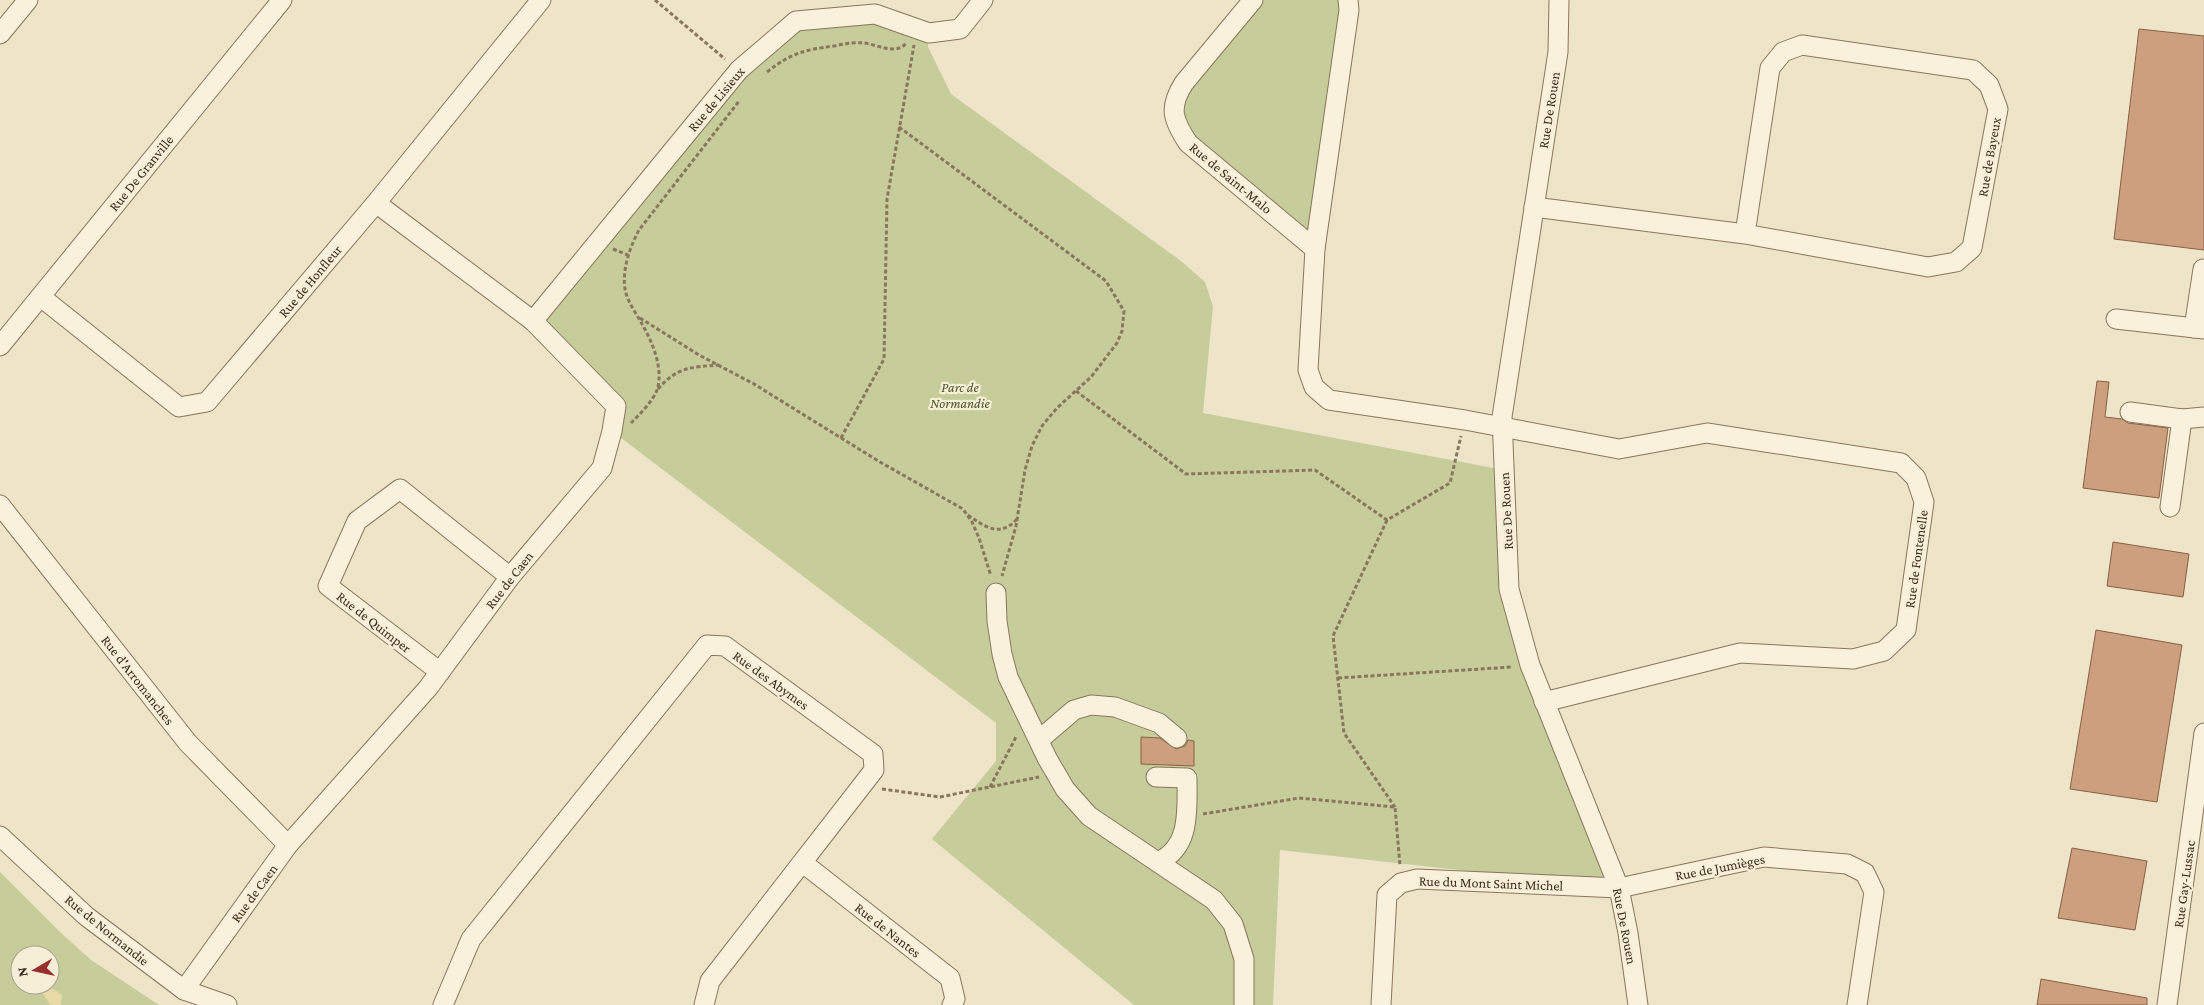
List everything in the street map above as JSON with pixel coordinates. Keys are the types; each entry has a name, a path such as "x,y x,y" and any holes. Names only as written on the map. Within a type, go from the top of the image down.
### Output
{"street":[{"path":"0,34 28,0"},
{"name":"Rue De Granville","path":"0,346 282,0"},
{"name":"Rue de Honfleur","path":"41,297 179,407 207,402 376,203 541,0"},
{"name":"Rue de Lisieux","path":"533,321 739,70 796,21 875,14 929,34 960,28 983,0"},
{"name":"Rue de Saint-Malo","path":"1253,0 1184,83 1175,97 1175,123 1188,143 1315,249"},
{"path":"1348,0 1349,10 1315,249 1308,370 1314,387 1329,400 1502,427"},
{"name":"Rue De Rouen","path":"1559,0 1558,52 1502,427 1510,589 1530,666 1619,888 1628,933 1638,1005"},
{"name":"Rue de Bayeux","path":"1534,207 1744,234 1928,267 1956,262 1972,248 1998,108 1989,85 1972,70 1802,45 1782,52 1770,68 1744,234"},
{"name":"Rue de Caen","path":"184,990 288,846 428,688 510,577 602,468 612,431 616,406 533,321 376,203"},
{"path":"2116,319 2199,329 2202,269"},
{"path":"2130,412 2182,418 2204,417"},
{"path":"2170,507 2182,418"},
{"name":"Rue de Fontenelle","path":"1502,427 1619,449 1707,433 1901,463 1916,478 1924,502 1906,630 1884,651 1853,659 1740,653 1544,702"},
{"name":"Rue de Quimper","path":"440,672 328,586 357,521 400,489 510,577"},
{"name":"Rue d'Arromanches","path":"0,505 188,743 288,846"},
{"path":"996,593 997,621 1008,677 1038,740 1065,789 1089,816 1214,900 1233,924 1244,958 1244,1005"},
{"name":"Rue des Abymes","path":"442,1005 471,939 707,645 725,646 873,754 874,770 710,981 704,1005"},
{"path":"1038,740 1074,710 1091,704 1115,707 1159,723 1177,738"},
{"name":"Rue Gay-Lussac","path":"2167,1005 2204,733"},
{"path":"1156,777 1187,778 1184,836 1178,848 1169,857 1158,862"},
{"name":"Rue de Normandie","path":"0,836 86,916 184,990 227,1005"},
{"name":"Rue de Jumièges","path":"1619,888 1764,857 1847,864 1865,873 1874,892 1857,1005"},
{"name":"Rue de Nantes","path":"803,863 950,978 955,999 952,1005"},
{"name":"Rue du Mont Saint Michel","path":"1381,1005 1387,895 1401,883 1417,879 1619,888"}],"path":[{"path":"655,0 739,70"},
{"path":"764,74 802,50 848,43 864,43 897,50 904,47 917,29"},
{"path":"841,438 884,359 887,199 917,29"},
{"path":"612,431 631,423 652,399 657,389 659,377 654,348 625,289 626,269 632,242 639,230 741,98"},
{"path":"900,127 1106,281 1124,311 1122,331 1117,343 1091,378 1057,408 1042,426 1032,446 1025,470 1017,519 996,593"},
{"path":"639,318 699,355 754,384 841,438 963,509 979,538 996,593"},
{"path":"657,389 674,373 690,367 719,365"},
{"path":"1076,391 1186,474 1315,470 1387,520"},
{"path":"1401,883 1395,806 1344,732 1333,636 1387,520 1450,483 1464,420"},
{"path":"966,514 991,529 1002,530 1011,526 1017,519"},
{"path":"1338,678 1530,666"},
{"path":"990,786 1027,716"},
{"path":"862,786 940,797 1056,773"},
{"path":"1185,817 1299,798 1395,806"}],"green space":[{"path":"1253,0 1348,0 1315,249 1175,123 1184,83"},
{"name":"Parc de Normandie","path":"875,14 929,33 928,47 951,94 1181,261 1205,282 1213,306 1203,413 1504,470 1509,589 1619,888 1280,850 1273,1005 1134,1005 932,839 996,761 996,723 612,431 616,406 533,321 739,70 796,21"},
{"path":"0,872 91,960 159,1005 0,1005"}],"sand":[{"path":"44,995 62,995 61,1005 50,1005"}],"building":[{"path":"2139,29 2204,36 2204,250 2114,239"},
{"path":"2097,381 2109,382 2105,417 2122,419 2128,423 2168,428 2159,498 2083,488"},
{"path":"2113,542 2189,554 2183,597 2107,586"},
{"path":"2096,630 2182,645 2157,802 2070,789"},
{"path":"1141,737 1160,738 1176,749 1185,746 1188,740 1194,741 1194,766 1141,764"},
{"path":"2072,848 2147,861 2135,930 2058,918"},
{"path":"2041,979 2147,998 2147,1005 2037,1005"}]}
